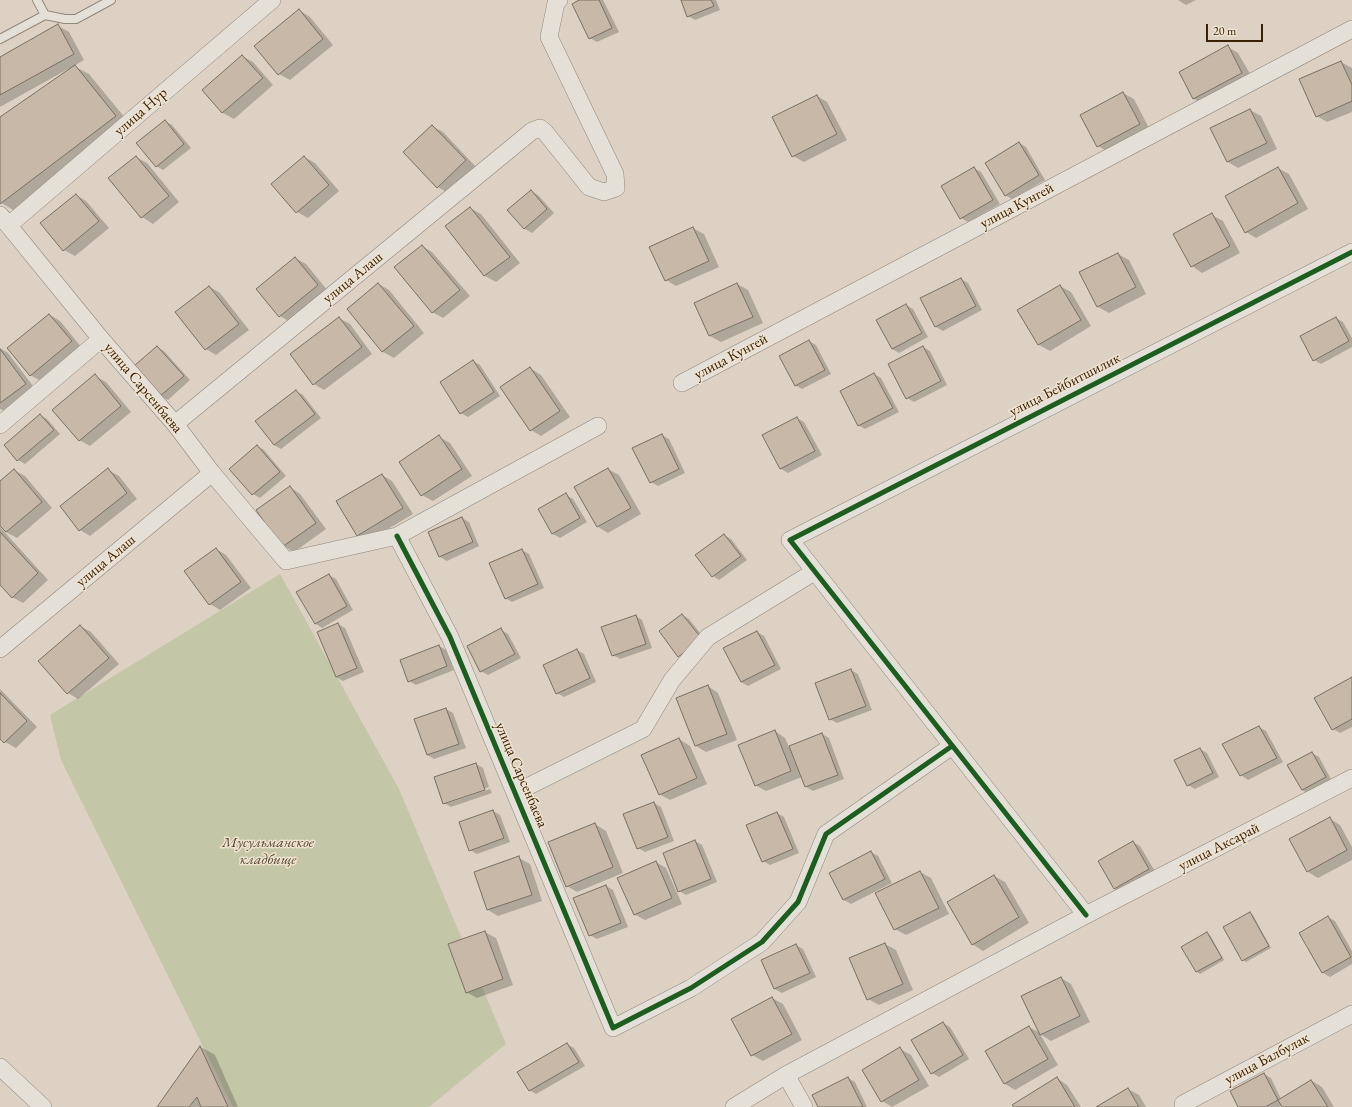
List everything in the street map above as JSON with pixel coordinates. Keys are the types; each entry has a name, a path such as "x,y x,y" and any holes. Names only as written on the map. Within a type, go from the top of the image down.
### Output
{"street":[{"name":"улица Нур","path":"5,220 272,0"},
{"name":"улица Алаш","path":"175,424 532,131 540,128 545,132 589,187 604,192 616,188 615,174 549,37 556,3 559,0"},
{"name":"улица Кунгей","path":"682,383 1352,29"},
{"name":"улица Сарсенбаева","path":"5,220 101,339 175,424 212,473 286,561 397,536 450,637 614,1028 691,988 762,942 798,902 826,834 952,746"},
{"name":"улица Бейбитшилик","path":"814,572 790,540 1352,252"},
{"path":"0,425 101,339"},
{"path":"397,536 598,426"},
{"name":"улица Алаш","path":"0,649 212,473"},
{"path":"515,793 643,729 672,680 708,637 814,572 1086,915"},
{"name":"улица Аксарай","path":"734,1107 786,1075 1086,915 1352,778"},
{"name":"улица Балбулак","path":"1183,1104 1352,1014"},
{"path":"0,1067 43,1107"},
{"path":"786,1075 804,1107"}],"lane":[{"path":"37,0 45,15"},
{"path":"0,39 45,15 65,19 76,19 111,0"}],"green space":[{"name":"Мусульманское кладбище","path":"280,574 399,789 506,1044 429,1107 233,1107 61,760 50,715"}],"building":[{"path":"579,0 599,0 612,28 589,39 572,4"},
{"path":"681,0 711,0 714,6 687,17"},
{"path":"299,9 323,39 278,75 254,46"},
{"path":"58,24 74,54 0,95 0,57"},
{"path":"1228,45 1242,73 1193,99 1179,72"},
{"path":"242,55 263,78 222,113 202,90"},
{"path":"1341,61 1352,85 1352,101 1316,117 1299,79"},
{"path":"75,65 116,116 0,204 0,117"},
{"path":"1123,92 1140,124 1097,147 1080,115"},
{"path":"817,95 837,134 792,157 772,117"},
{"path":"1250,109 1267,143 1227,162 1210,128"},
{"path":"165,120 184,144 156,167 136,143"},
{"path":"432,125 466,160 437,188 403,152"},
{"path":"1019,142 1039,175 1005,196 985,163"},
{"path":"136,156 169,196 141,218 108,178"},
{"path":"304,156 329,185 296,213 271,184"},
{"path":"974,167 993,200 960,219 941,186"},
{"path":"1278,167 1298,203 1245,233 1225,196"},
{"path":"531,190 547,209 524,229 507,210"},
{"path":"76,194 99,221 63,251 40,223"},
{"path":"470,207 510,257 484,276 445,226"},
{"path":"1212,213 1230,246 1191,267 1173,234"},
{"path":"693,227 709,261 665,281 649,247"},
{"path":"422,245 460,290 432,313 394,267"},
{"path":"1118,253 1136,287 1097,307 1079,272"},
{"path":"295,257 318,285 279,317 256,289"},
{"path":"961,278 976,306 935,327 920,298"},
{"path":"378,283 414,326 382,352 347,309"},
{"path":"737,283 753,317 709,336 694,303"},
{"path":"1060,285 1081,320 1038,345 1017,310"},
{"path":"209,286 239,324 205,350 175,312"},
{"path":"906,304 922,333 892,349 876,320"},
{"path":"49,314 72,341 30,376 7,348"},
{"path":"339,317 362,347 313,385 290,354"},
{"path":"1336,317 1349,341 1313,361 1300,336"},
{"path":"809,340 825,370 795,386 779,356"},
{"path":"157,346 184,376 160,396 134,366"},
{"path":"923,346 941,381 906,399 888,364"},
{"path":"0,349 26,384 0,403"},
{"path":"473,360 494,392 460,414 440,382"},
{"path":"530,367 560,411 530,431 500,387"},
{"path":"874,373 893,408 858,426 840,391"},
{"path":"95,374 121,406 79,441 52,410"},
{"path":"296,390 315,414 274,445 255,421"},
{"path":"40,414 54,430 17,461 4,445"},
{"path":"797,417 815,451 780,469 762,435"},
{"path":"662,434 679,469 650,483 632,448"},
{"path":"439,435 462,469 421,496 399,462"},
{"path":"257,445 280,472 252,495 229,469"},
{"path":"108,468 127,493 79,531 60,506"},
{"path":"608,468 631,508 597,527 574,487"},
{"path":"14,469 42,502 6,532 0,526 0,481"},
{"path":"382,474 403,508 357,536 336,501"},
{"path":"290,486 316,523 282,547 256,510"},
{"path":"566,493 580,518 552,534 538,509"},
{"path":"462,517 473,542 439,557 428,532"},
{"path":"0,532 38,573 12,598 0,585"},
{"path":"724,534 741,556 712,577 695,555"},
{"path":"216,548 241,582 209,605 184,571"},
{"path":"522,549 538,584 505,599 489,563"},
{"path":"329,574 347,606 315,624 296,592"},
{"path":"682,614 702,639 678,657 659,631"},
{"path":"636,615 646,644 612,656 601,627"},
{"path":"338,623 357,668 336,677 317,632"},
{"path":"80,625 109,658 67,694 38,661"},
{"path":"501,628 515,654 480,672 467,646"},
{"path":"757,631 775,665 741,682 723,648"},
{"path":"439,645 447,666 408,682 400,660"},
{"path":"577,649 590,678 556,694 543,665"},
{"path":"851,669 866,706 829,720 815,683"},
{"path":"1352,677 1352,719 1332,730 1314,698"},
{"path":"708,685 727,734 695,746 676,698"},
{"path":"0,693 27,721 4,743 0,739"},
{"path":"446,708 459,744 427,755 414,719"},
{"path":"1259,726 1277,758 1240,776 1222,744"},
{"path":"775,730 791,771 755,786 738,745"},
{"path":"822,733 838,775 805,787 789,746"},
{"path":"679,738 697,778 659,795 641,755"},
{"path":"1200,748 1213,773 1187,786 1174,760"},
{"path":"1312,752 1326,777 1302,790 1287,765"},
{"path":"476,763 485,790 443,804 434,777"},
{"path":"654,802 668,837 637,849 623,814"},
{"path":"493,810 504,838 469,851 459,822"},
{"path":"777,812 793,849 762,862 746,825"},
{"path":"1330,817 1347,850 1307,872 1289,839"},
{"path":"595,823 613,867 566,887 548,842"},
{"path":"695,840 711,879 678,892 663,853"},
{"path":"1133,841 1149,869 1114,889 1098,861"},
{"path":"871,851 885,879 843,900 829,873"},
{"path":"519,856 532,895 487,910 474,872"},
{"path":"656,861 672,898 634,915 617,878"},
{"path":"920,871 939,908 894,930 875,893"},
{"path":"994,875 1019,917 972,945 947,902"},
{"path":"606,885 621,923 589,936 573,898"},
{"path":"1250,912 1269,946 1242,961 1223,927"},
{"path":"1328,916 1351,957 1322,973 1299,933"},
{"path":"485,931 503,979 466,993 448,944"},
{"path":"1207,932 1222,958 1196,972 1181,947"},
{"path":"885,943 903,984 867,1000 849,958"},
{"path":"796,944 810,973 774,989 761,960"},
{"path":"1061,977 1080,1016 1040,1035 1021,996"},
{"path":"772,997 792,1034 751,1056 731,1019"},
{"path":"943,1022 963,1055 931,1074 911,1040"},
{"path":"1029,1026 1048,1059 1004,1084 985,1051"},
{"path":"567,1043 579,1062 529,1091 517,1072"},
{"path":"200,1046 228,1107 201,1107 197,1097 189,1107 157,1107"},
{"path":"900,1047 919,1080 881,1102 862,1070"},
{"path":"1264,1073 1278,1100 1265,1107 1238,1107 1230,1091"},
{"path":"848,1077 863,1107 818,1107 812,1095"},
{"path":"1057,1077 1075,1107 1014,1107 1012,1105"},
{"path":"1311,1080 1328,1107 1282,1107 1278,1100"},
{"path":"1128,1088 1139,1107 1096,1107"}],"cycle path":[{"path":"1086,915 790,540 1352,252"},
{"path":"397,536 450,637 613,1028 691,988 762,942 798,902 826,834 952,746"}]}
